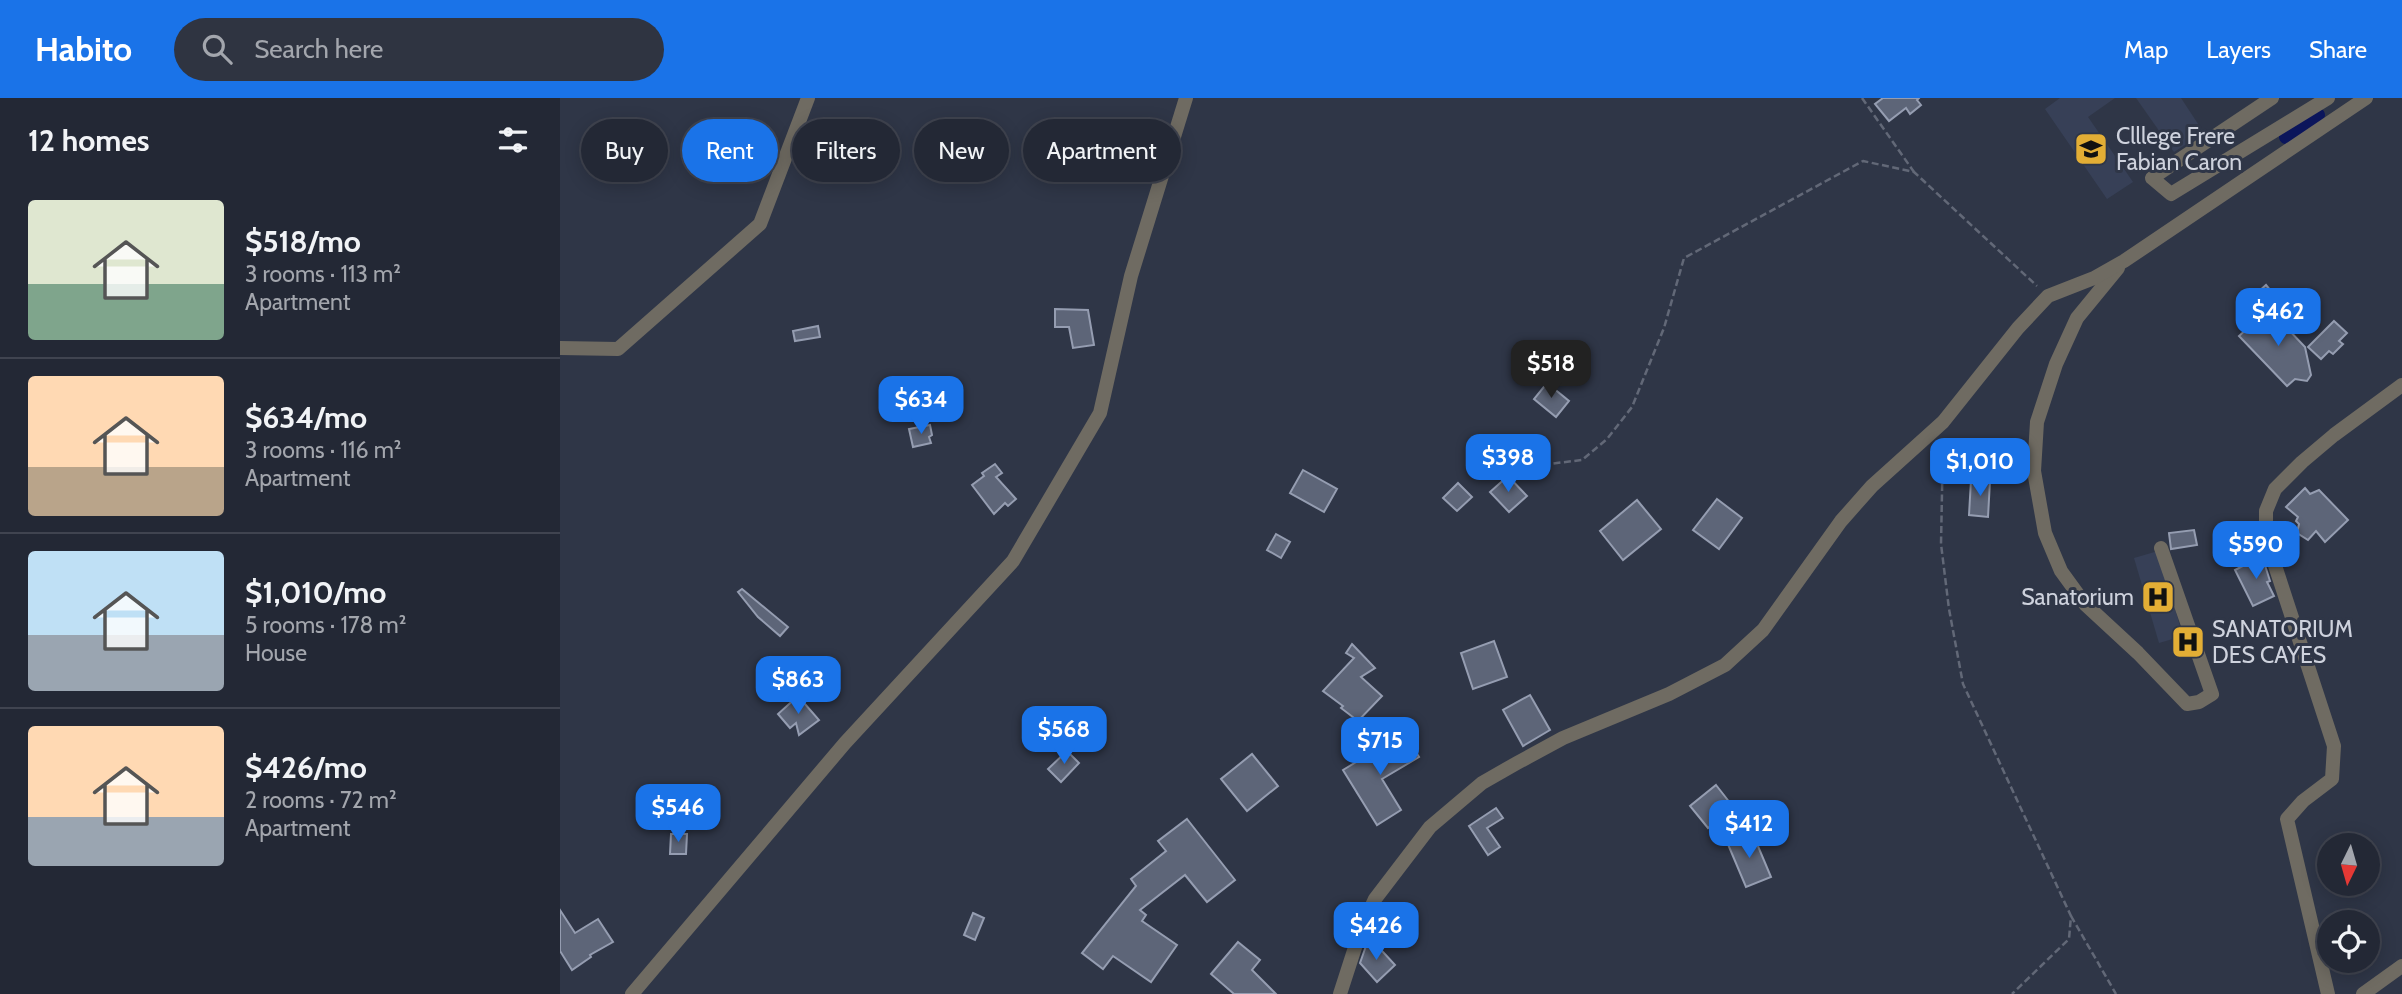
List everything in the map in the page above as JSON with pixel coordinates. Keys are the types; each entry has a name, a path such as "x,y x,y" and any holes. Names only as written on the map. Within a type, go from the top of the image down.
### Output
{"street":[{"path":"560,348 618,349 760,224 808,98"},
{"path":"632,994 845,743 1013,561 1100,412 1131,276 1186,98"},
{"path":"2272,98 2152,178 2171,194 2328,98"},
{"path":"2333,98 2346,111"},
{"path":"1340,994 1360,932 1375,900 1430,827 1482,783 1517,762 1563,738 1669,694 1725,665 1763,630 1841,520 1864,494 1943,422 2018,328 2048,296 2094,278 2124,261 2366,98"},
{"path":"2124,261 2077,318 2056,365 2037,422 2034,471 2045,533 2061,571 2085,604 2187,704 2199,702 2212,694 2161,548"},
{"path":"2328,994 2287,818 2303,801 2332,779 2334,746 2266,538 2266,511 2276,489 2302,462 2402,384"},
{"path":"2363,994 2402,965"}],"path":[{"path":"1862,98 1914,172 2048,296"},
{"path":"1481,467 1501,461 1549,464 1582,460 1607,439 1632,407 1664,328 1684,258 1863,161 1914,172"},
{"path":"1943,422 1941,544 1949,609 1963,684 2071,916 2116,994"},
{"path":"2012,994 2069,939 2071,916"}],"shaded area":[{"name":"Clllege Frere Fabian Caron","path":"2060,98 2115,98 2088,117 2133,182 2107,199 2045,109"},
{"name":"Clllege Frere Fabian Caron","path":"2136,98 2181,98 2204,133 2174,152"},
{"name":"Sanatorium","path":"2158,551 2183,636 2159,643 2134,558"}],"building":[{"path":"1883,98 1919,98 1917,100 1921,105 1910,114 1906,108 1889,121 1875,104"},
{"path":"2266,285 2275,296 2260,309 2251,298"},
{"path":"1055,309 1088,310 1094,345 1073,348 1069,327 1055,327"},
{"path":"2269,309 2305,347 2311,375 2307,381 2295,379 2287,386 2239,336"},
{"path":"2334,321 2347,333 2339,341 2343,344 2333,354 2329,351 2321,359 2308,347"},
{"path":"818,326 820,337 795,341 793,331"},
{"path":"1547,383 1569,401 1556,417 1534,399"},
{"path":"930,425 931,443 913,447 909,429"},
{"path":"995,464 1002,473 996,477 1016,499 1008,506 1005,503 994,514 972,485 984,476 982,473"},
{"path":"1303,470 1337,489 1324,512 1290,493"},
{"path":"1508,476 1527,496 1509,512 1490,492"},
{"path":"1971,480 1990,481 1988,517 1969,515"},
{"path":"1458,483 1472,497 1457,511 1443,498"},
{"path":"2305,488 2310,494 2319,490 2348,520 2325,542 2316,531 2308,540 2297,533 2298,517 2286,507"},
{"path":"1717,499 1742,518 1719,549 1693,530"},
{"path":"1637,500 1661,529 1623,560 1600,531"},
{"path":"2194,530 2197,545 2171,549 2169,533"},
{"path":"1276,534 1290,542 1281,558 1267,550"},
{"path":"2262,556 2270,581 2267,582 2274,596 2253,606 2235,570"},
{"path":"742,589 788,627 780,636 758,617 738,592"},
{"path":"1494,641 1507,677 1473,689 1461,653"},
{"path":"1352,644 1375,668 1361,677 1382,696 1358,721 1323,691 1354,658 1346,653"},
{"path":"1530,695 1550,730 1523,746 1503,710"},
{"path":"798,696 819,720 799,735 796,723 790,728 778,714"},
{"path":"1404,733 1419,757 1382,779 1401,810 1377,825 1343,770"},
{"path":"1067,751 1079,763 1061,782 1048,769"},
{"path":"1252,754 1278,786 1247,811 1221,779"},
{"path":"1716,785 1734,808 1708,828 1690,806"},
{"path":"1496,808 1503,818 1487,828 1500,847 1488,855 1469,826"},
{"path":"1187,819 1235,880 1207,902 1185,875 1140,910 1146,915 1142,921 1177,945 1151,982 1113,956 1103,969 1082,953 1136,886 1131,879 1166,851 1158,841"},
{"path":"1752,832 1771,877 1746,887 1727,842"},
{"path":"671,834 687,834 686,854 670,854"},
{"path":"560,910 575,933 598,919 613,942 590,955 591,957 572,970 560,951"},
{"path":"973,913 984,918 975,940 964,935"},
{"path":"1372,940 1395,965 1377,982 1360,963 1366,946"},
{"path":"1238,942 1260,960 1252,970 1276,994 1234,994 1211,974"}],"waterway":[{"path":"2286,137 2318,115"}],"place":[{"name":"Clllege Frere Fabian Caron","path":"2091,149"},
{"name":"Sanatorium","path":"2158,597"},
{"name":"SANATORIUM DES CAYES","path":"2188,642"}]}
